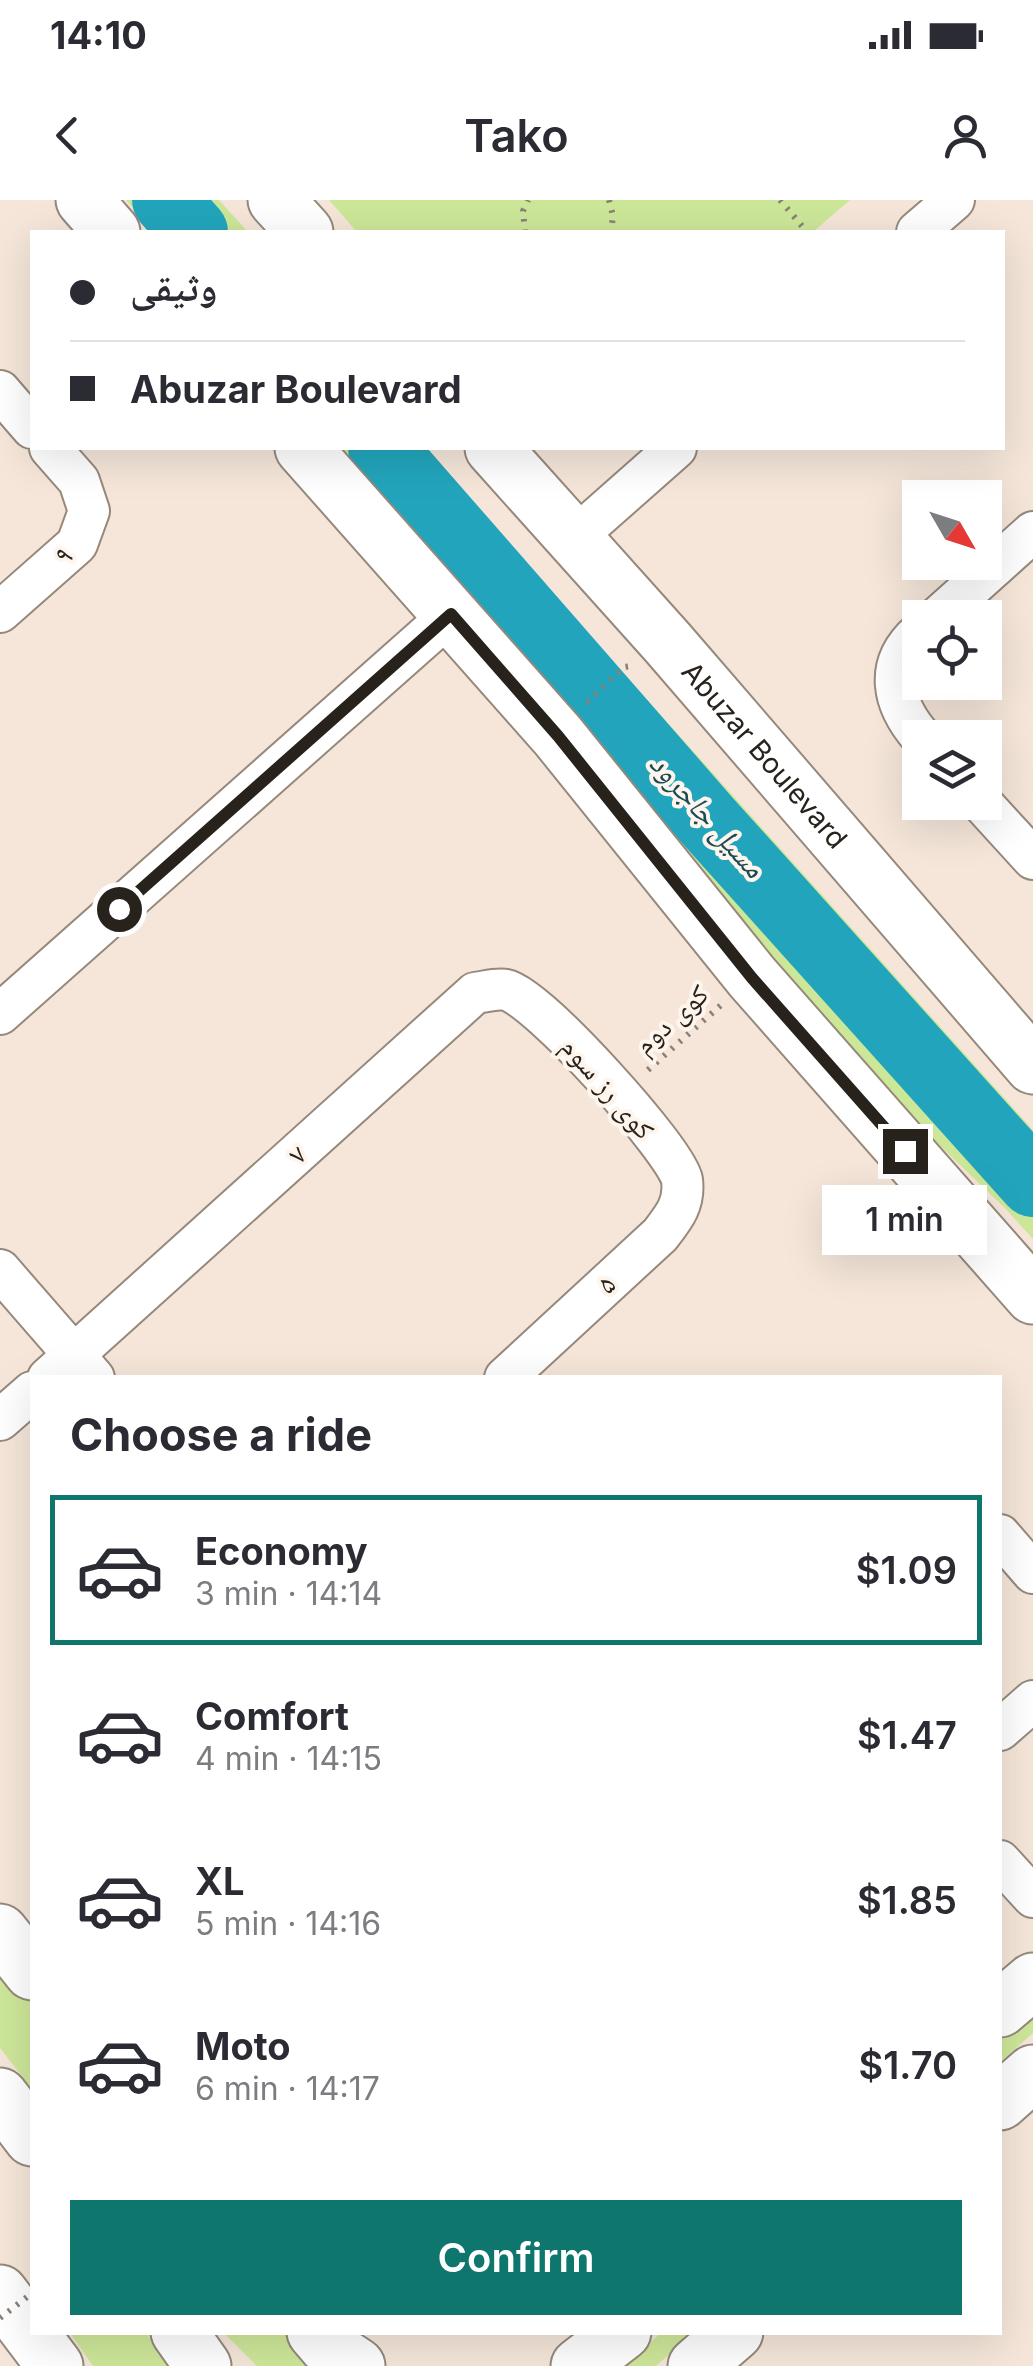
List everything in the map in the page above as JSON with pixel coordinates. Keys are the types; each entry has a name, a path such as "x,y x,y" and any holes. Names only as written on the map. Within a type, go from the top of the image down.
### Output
{"main road":[{"path":"84,200 110,230"},
{"path":"276,200 302,230"},
{"path":"305,450 558,736 752,978 1033,1296"},
{"name":"Abuzar Boulevard","path":"495,450 680,657 1033,1066"},
{"path":"0,1932 30,1970"},
{"path":"1002,2007 1033,1980"},
{"path":"1002,2100 1033,2073"},
{"path":"0,2096 30,2135"},
{"path":"0,2293 30,2333"},
{"path":"32,2335 55,2366"},
{"path":"181,2335 202,2366"},
{"path":"579,2366 621,2335"},
{"path":"696,2366 732,2335"}],"street":[{"path":"920,230 954,200"},
{"path":"0,391 30,426"},
{"name":"۹","path":"0,612 78,544 89,511 79,481 52,450"},
{"path":"573,539 674,450"},
{"path":"957,600 1033,532"},
{"path":"0,1014 451,614"},
{"path":"902,653 894,682 910,720"},
{"path":"998,820 1033,859"},
{"name":"۷","path":"72,1370 475,993 506,990 531,1002"},
{"name":"کوی رز سوم","path":"531,1002 621,1094 682,1177"},
{"name":"۵","path":"508,1375 660,1234 680,1210 682,1177"},
{"path":"0,1270 72,1370"},
{"path":"0,1420 30,1394"},
{"path":"1002,1537 1033,1573"},
{"path":"1002,1728 1033,1701"},
{"path":"1002,1862 1033,1897"}],"path":[{"path":"525,230 523,211 528,200"},
{"path":"609,200 614,216 611,230"},
{"path":"780,200 805,230"},
{"path":"586,703 624,668"},
{"name":"کوی دوم","path":"621,1094 752,978"},
{"path":"0,2318 30,2296"}],"green space":[{"path":"126,200 219,200 246,230 151,230"},
{"path":"329,200 850,200 815,230 355,230"},
{"path":"320,450 429,450 579,624 1033,1130 1033,1239 868,1077"},
{"path":"0,1953 30,1991 30,2086 0,2048"},
{"path":"1033,2011 1033,2033 1002,2060 1002,2037"},
{"path":"71,2335 147,2335 170,2366 93,2366"},
{"path":"226,2335 296,2335 319,2366 257,2366"},
{"path":"659,2335 691,2335 656,2366 623,2366"}],"waterway":[{"name":"مسیل جاجرود","path":"166,200 192,230"},
{"name":"مسیل جاجرود","path":"384,450 707,820 1033,1183"}],"route":[{"path":"119,909 451,614 558,736 752,978 905,1151"}]}
